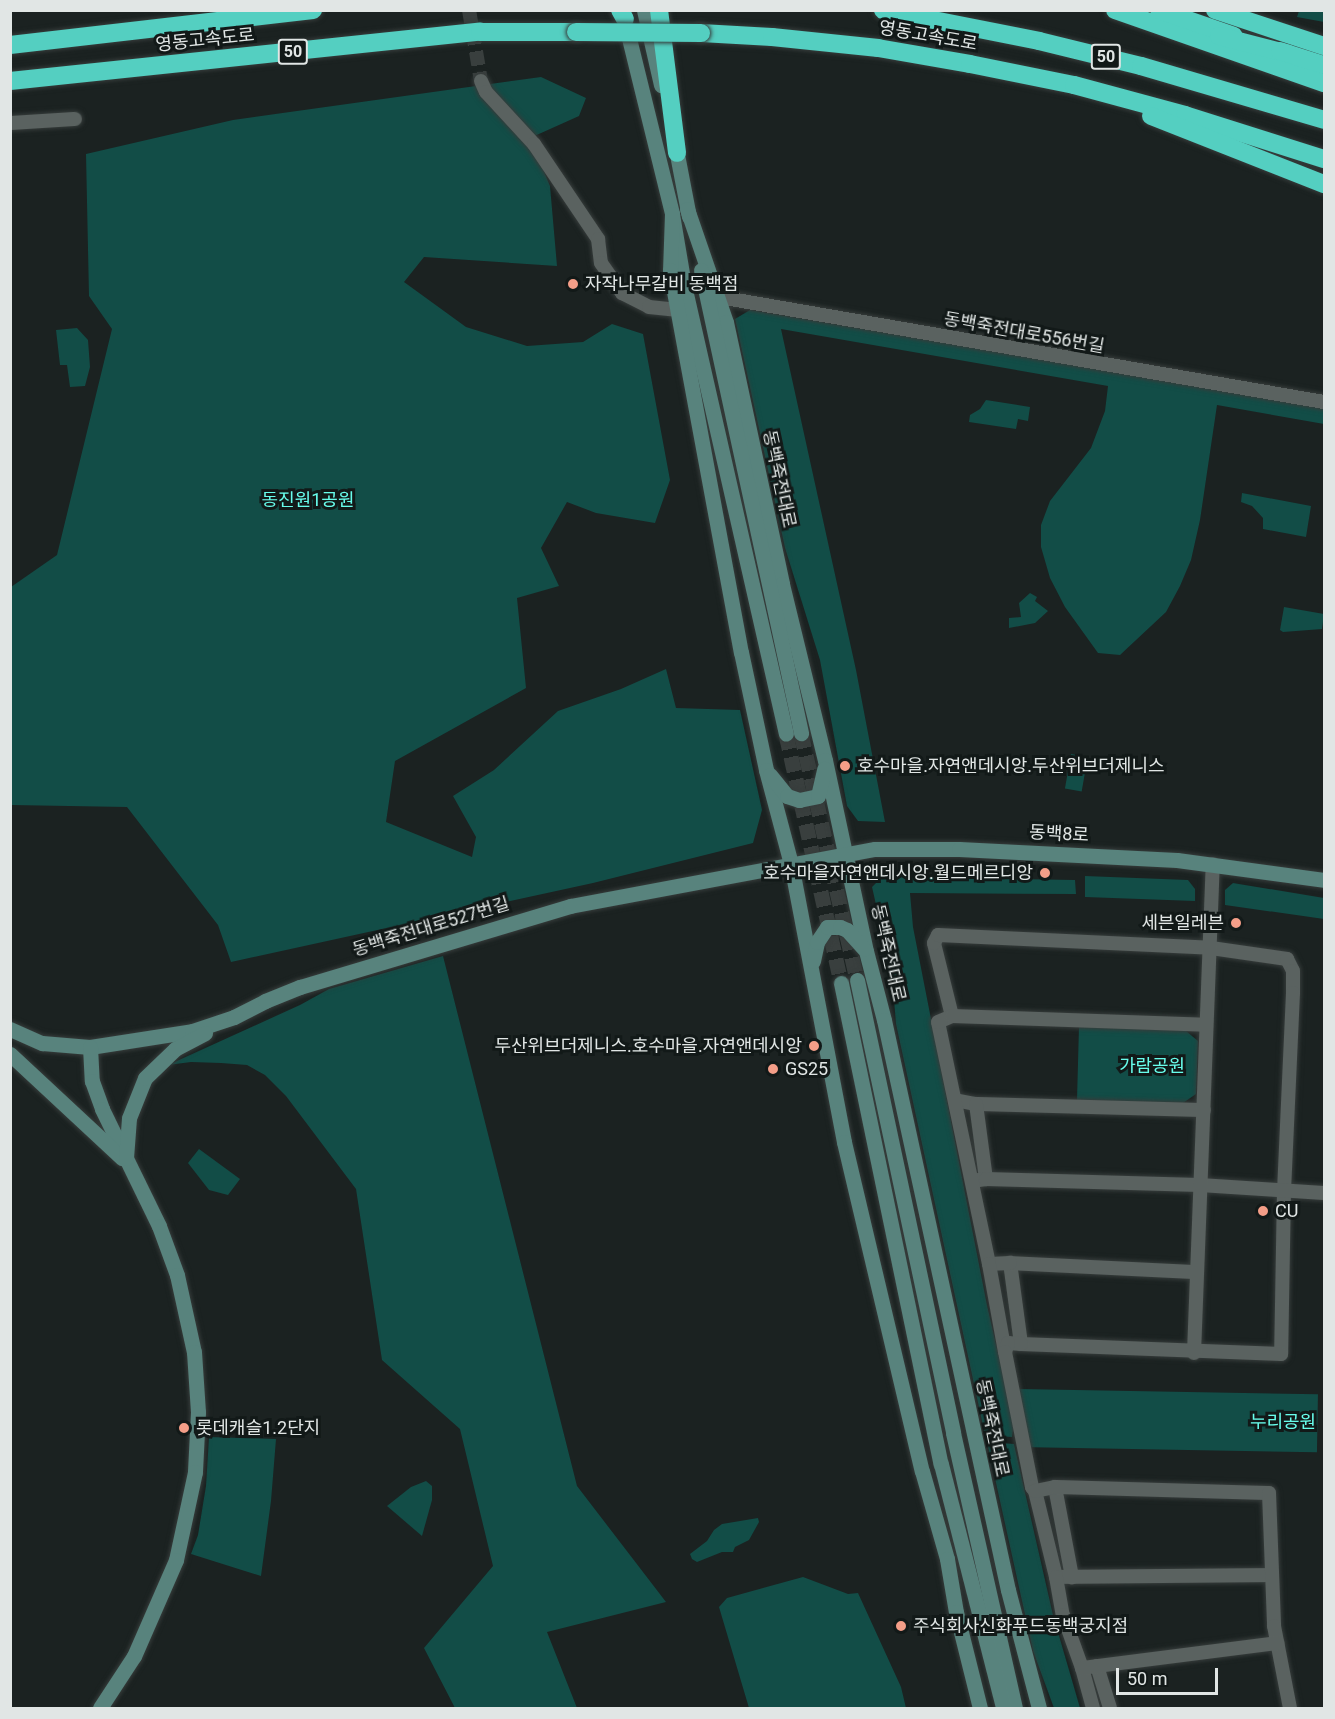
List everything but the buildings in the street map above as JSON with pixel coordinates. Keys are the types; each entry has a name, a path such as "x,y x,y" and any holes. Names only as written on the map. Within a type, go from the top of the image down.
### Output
{"highway":[{"name":"영동고속도로","path":"10,45 313,10"},
{"path":"659,10 677,153"},
{"name":"영동고속도로","path":"883,10 1039,41 1152,69 1324,120"},
{"path":"1116,10 1289,54"},
{"path":"1116,10 1324,83"},
{"path":"1159,10 1324,65"},
{"path":"1215,10 1324,45"},
{"name":"영동고속도로","path":"10,81 480,32 701,33 772,37 878,48 1074,85 1196,118 1324,159"},
{"path":"1074,85 1324,184"}],"main road":[{"name":"동백죽전대로","path":"622,13 672,214 684,285 793,734 677,153 644,10"},
{"name":"동백죽전대로","path":"687,209 719,297 782,584 825,760 866,951 884,1020 1008,1590 1039,1708"},
{"name":"동백죽전대로","path":"672,214 670,270 676,310 766,770 791,864 844,1142 922,1471 948,1559 956,1612 980,1708"},
{"path":"766,770 787,796 799,800 812,799 818,796 825,760"},
{"name":"동백8로","path":"791,864 875,849 959,849 1213,864 1324,880"},
{"name":"동백죽전대로527번길","path":"10,1029 42,1043 90,1047 192,1031 234,1017 300,987 570,906 791,864"},
{"path":"811,969 817,942 827,927 847,930 866,951"},
{"name":"동백죽전대로","path":"857,980 952,1433 1015,1708"},
{"path":"841,983 941,1464 1003,1708"},
{"path":"126,1162 130,1112 145,1078 175,1049 234,1017"},
{"path":"90,1047 92,1081 126,1162 165,1240 186,1309 197,1379 197,1446 192,1497 169,1578 134,1656 100,1708"},
{"path":"10,1054 126,1162"},
{"path":"941,1464 948,1559"}],"street":[{"path":"481,81 486,92 534,144 598,239 601,263 622,293 649,307 676,310"},
{"path":"10,123 75,120"},
{"name":"동백죽전대로556번길","path":"719,297 1324,402"},
{"path":"1194,1353 1213,864"},
{"path":"952,1016 934,943 939,935 1210,948 1287,959 1293,971 1284,1190 1281,1354 1194,1353 1008,1343 1005,1352"},
{"path":"979,1180 955,1100 938,1022 952,1016 1206,1025"},
{"path":"955,1100 976,1104 1204,1110"},
{"path":"976,1104 979,1180 989,1264 1005,1352 1032,1487 1035,1491 1056,1577 1063,1616 1082,1668 1093,1708"},
{"path":"979,1180 1200,1185 1324,1192"},
{"path":"989,1264 1010,1263 1197,1272"},
{"path":"1010,1263 1021,1344"},
{"path":"1035,1491 1055,1487 1269,1494 1271,1575 1277,1643 1290,1708"},
{"path":"1055,1487 1072,1577"},
{"path":"1056,1577 1271,1575"},
{"path":"1082,1668 1277,1643"},
{"path":"1097,1666 1110,1708"}],"green space":[{"path":"1299,11 1324,11 1324,22 1297,17"},
{"name":"동진원1공원","path":"541,77 586,98 579,116 530,138 550,186 557,266 424,257 404,282 466,327 527,346 583,342 612,324 643,334 670,480 655,523 596,513 567,502 541,548 559,586 517,598 526,688 395,761 386,822 472,857 476,837 453,796 494,770 558,711 621,689 666,669 676,708 740,710 762,810 753,843 593,883 231,962 218,925 127,807 11,805 11,587 57,555 112,329 89,296 86,154 233,120"},
{"path":"750,310 1324,407 1324,424 1217,405 1200,520 1191,560 1180,586 1166,612 1120,655 1098,653 1065,607 1050,578 1041,547 1041,525 1050,501 1091,448 1105,411 1108,386 781,329 856,670 885,822 858,821 847,806 820,660 785,548 735,319"},
{"path":"77,328 88,340 90,367 85,386 70,387 67,365 60,365 56,330"},
{"path":"986,400 1030,407 1028,421 1018,419 1016,429 969,422 970,415 980,409"},
{"path":"1242,493 1311,506 1306,537 1263,529 1263,518 1252,506 1241,502"},
{"path":"1030,593 1037,597 1035,601 1048,611 1035,623 1009,628 1009,618 1021,617 1019,603"},
{"path":"1284,607 1324,614 1322,629 1283,632 1280,630"},
{"path":"1071,754 1088,757 1082,791 1065,788"},
{"path":"1085,876 1188,880 1195,889 1195,901 1085,897"},
{"path":"882,877 1075,880 1076,894 910,893 913,927 987,1305 1014,1423 1012,1437 985,1435 896,1024 892,975 872,887"},
{"path":"1233,883 1324,898 1324,919 1225,905 1225,890"},
{"path":"443,956 577,1486 666,1602 547,1632 577,1708 455,1708 424,1648 493,1566 460,1429 382,1360 356,1189 286,1096 265,1075 247,1065 191,1062 168,1065 300,1005 329,989"},
{"name":"가람공원","path":"1079,1026 1186,1031 1198,1041 1196,1094 1183,1103 1077,1100"},
{"path":"199,1149 240,1179 228,1195 209,1190 188,1163"},
{"name":"누리공원","path":"1019,1389 1318,1394 1317,1452 1018,1447"},
{"path":"209,1437 276,1439 261,1576 191,1554 198,1535 206,1486"},
{"path":"987,1442 1014,1444 1053,1615 1080,1708 1054,1708 1033,1651"},
{"path":"426,1481 432,1486 432,1500 422,1536 387,1506 411,1487"},
{"path":"758,1518 759,1522 749,1540 735,1547 733,1552 722,1552 697,1562 692,1559 690,1554 707,1541 714,1530 722,1524"},
{"path":"803,1577 848,1594 858,1593 901,1687 906,1708 749,1708 719,1607 727,1598"}],"tunnel":[{"path":"469,10 481,81"},
{"path":"801,733 857,980"},
{"path":"786,734 841,983"}],"place":[{"name":"자작나무갈비 동백점","path":"573,284"},
{"name":"호수마을.자연앤데시앙.두산위브더제니스","path":"845,766"},
{"name":"호수마을자연앤데시앙.월드메르디앙","path":"1045,873"},
{"name":"세븐일레븐","path":"1236,923"},
{"name":"두산위브더제니스.호수마을.자연앤데시앙","path":"814,1046"},
{"name":"GS25","path":"773,1069"},
{"name":"CU","path":"1263,1211"},
{"name":"롯데캐슬1.2단지","path":"184,1428"},
{"name":"주식회사신화푸드동백궁지점","path":"901,1626"}]}
